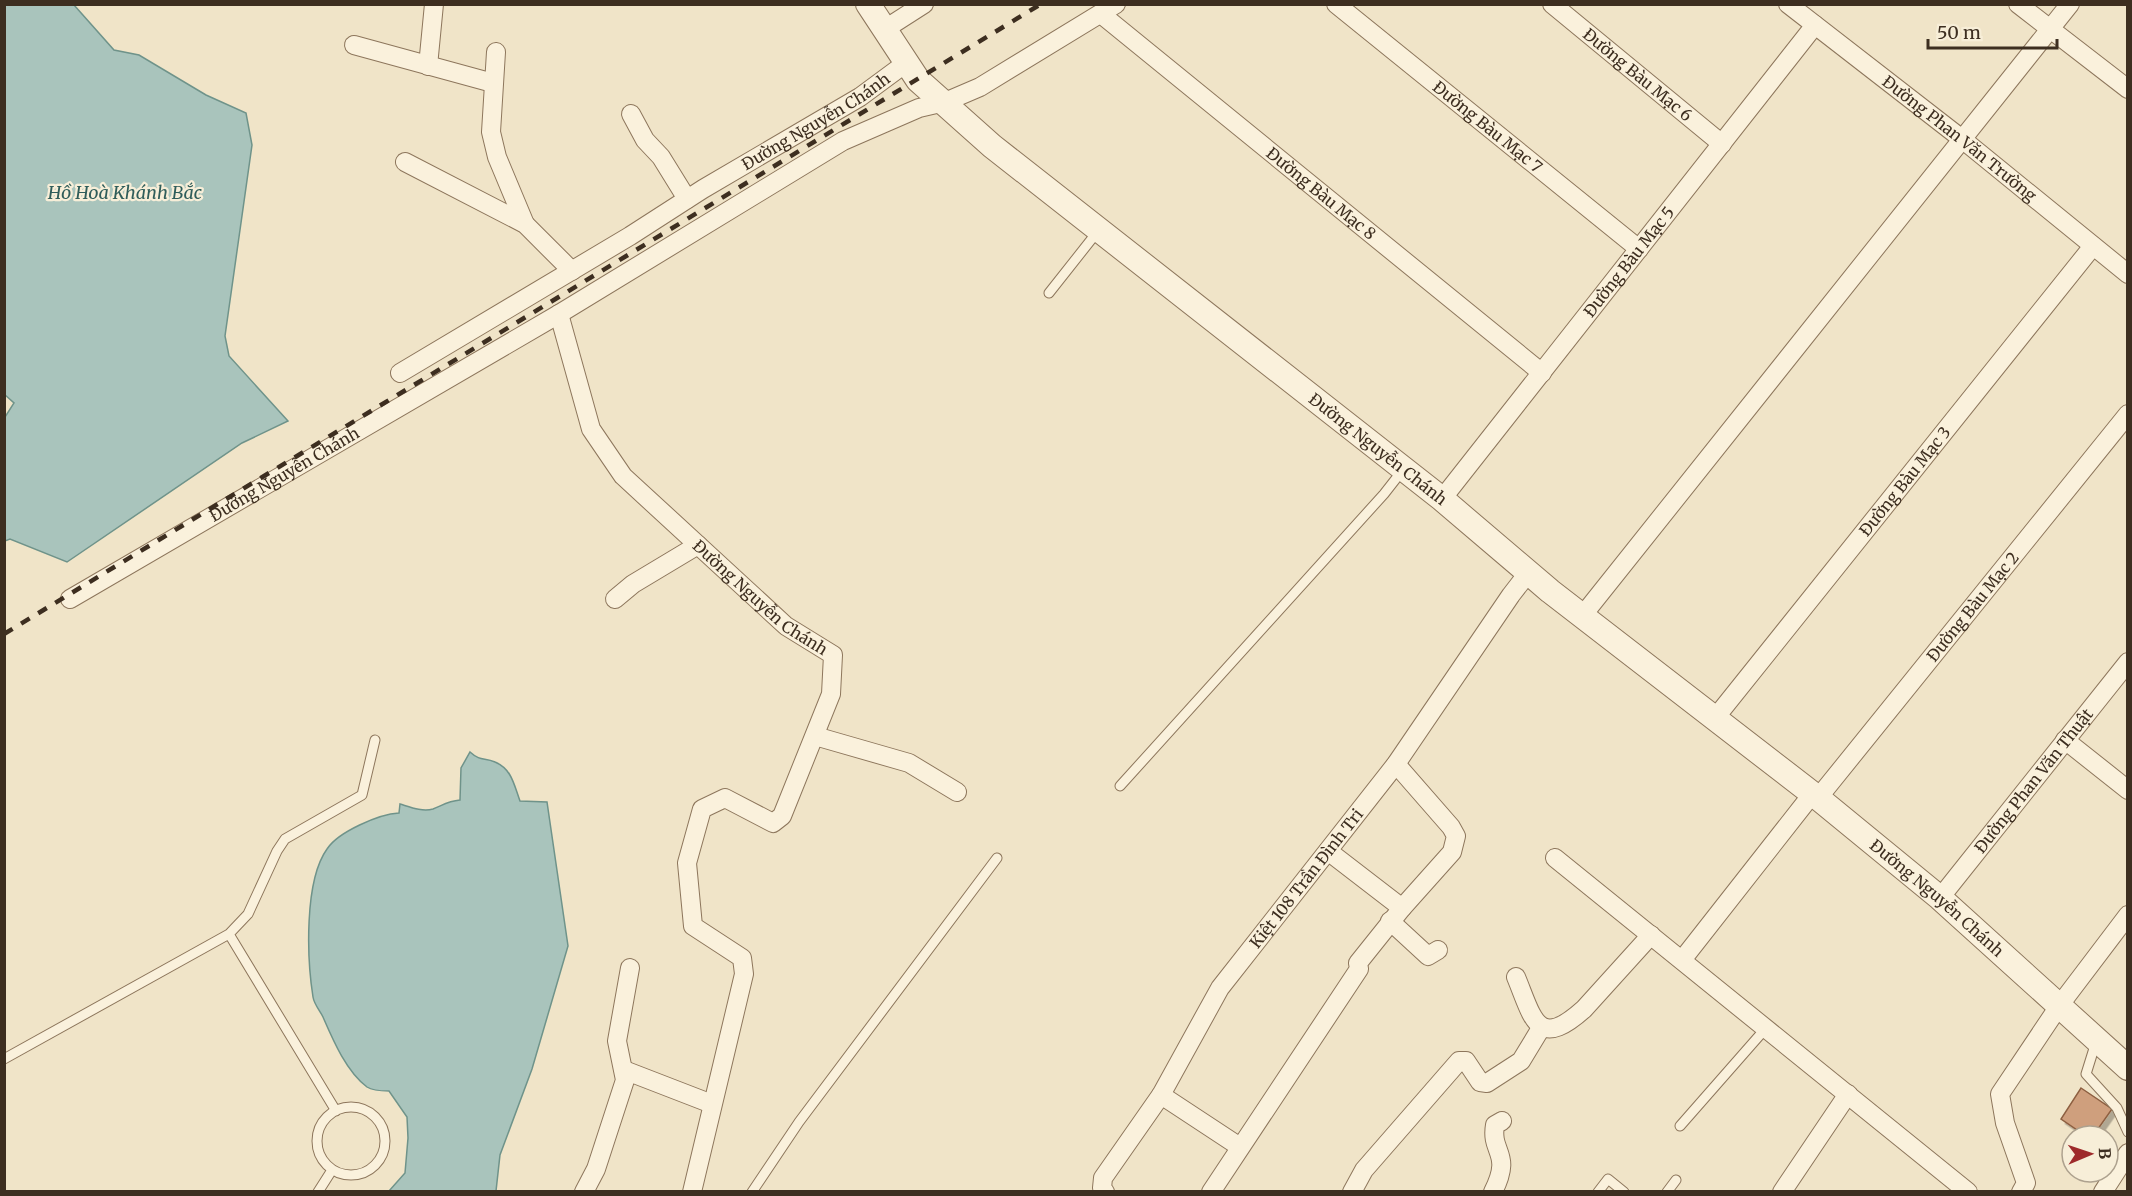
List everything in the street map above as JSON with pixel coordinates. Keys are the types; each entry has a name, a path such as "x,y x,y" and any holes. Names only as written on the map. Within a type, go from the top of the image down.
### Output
{"street":[{"path":"428,66 434,4"},
{"name":"Đường Nguyễn Chánh","path":"868,4 918,80 992,146 1442,499 1528,573 1816,796 1940,898 2127,1068"},
{"path":"885,29 924,4"},
{"name":"Đường Bàu Mạc 7","path":"1336,4 1639,249"},
{"name":"Đường Bàu Mạc 6","path":"1552,4 1722,144"},
{"name":"Đường Phan Văn Trường","path":"1788,4 1962,139 2127,274"},
{"path":"2018,4 2127,89"},
{"path":"1583,615 2070,4"},
{"path":"945,102 980,87 1109,9"},
{"name":"Đường Bàu Mạc 8","path":"1109,9 1542,373"},
{"name":"Đường Bàu Mạc 5","path":"1442,499 1815,26"},
{"path":"354,45 493,83"},
{"path":"496,52 493,83 493,140 497,157 525,224"},
{"name":"Đường Nguyễn Chánh","path":"400,373 860,97 906,63"},
{"name":"Đường Nguyễn Chánh","path":"70,599 559,314 843,141 919,108 945,102"},
{"path":"631,114 645,140 661,157 687,199"},
{"path":"405,162 525,224 572,271"},
{"name":"Đường Bàu Mạc 3","path":"1716,717 2093,246"},
{"name":"Đường Nguyễn Chánh","path":"559,314 591,429 623,476 786,626 833,655 831,694 792,797 782,816 773,824 725,798 702,808 687,863 693,926 742,958 744,974 692,1191"},
{"name":"Đường Bàu Mạc 2","path":"1816,796 2127,414"},
{"path":"615,598 633,584 698,545"},
{"name":"Kiệt 108 Trần Đình Tri","path":"1105,1191 1102,1188 1103,1178 1161,1095 1220,988 1396,764 1510,595 1528,573"},
{"name":"Đường Phan Văn Thuật","path":"1940,898 2127,662"},
{"path":"815,736 909,763 957,792"},
{"path":"2065,740 2127,790"},
{"path":"1211,1191 1359,969 1358,963 1396,914 1452,852 1456,836 1451,827 1396,764"},
{"path":"1682,960 1816,796"},
{"path":"1328,851 1396,914 1428,956 1438,950"},
{"path":"1555,858 1968,1191"},
{"path":"2021,1191 2026,1184 2005,1123 2000,1094 2059,1006 2127,915"},
{"path":"1516,977 1535,1021 1541,1028 1551,1029 1572,1019 1612,980 1651,935"},
{"path":"584,1191 596,1169 625,1080 617,1041 630,968"},
{"path":"1352,1191 1364,1170 1459,1061 1466,1061 1480,1082 1487,1083 1521,1061 1541,1028"},
{"path":"624,1070 712,1104"},
{"path":"1782,1191 1848,1094"},
{"path":"1161,1095 1240,1147"},
{"path":"1493,1191 1503,1164 1493,1133 1495,1125 1502,1121"},
{"path":"2103,1191 2127,1153"}],"lane":[{"path":"1049,293 1099,229"},
{"path":"1120,786 1404,469"},
{"path":"4,1059 229,934 248,914 276,851 285,839 362,795 375,740"},
{"path":"752,1191 800,1122 998,858"},
{"path":"229,934 336,1111"},
{"path":"1680,1126 1766,1028"},
{"path":"2097,1040 2086,1074 2118,1108 2127,1132"},
{"path":"342,1107 362,1108 378,1119 386,1137 383,1156 369,1171 351,1176 332,1170 319,1155 317,1135 326,1118 342,1107"},
{"path":"318,1191 332,1170"},
{"path":"1598,1191 1608,1179 1624,1191"},
{"path":"1667,1191 1676,1180"}],"water":[{"name":"Hồ Hoà Khánh Bắc","path":"4,5 74,5 114,50 139,55 206,95 246,113 252,145 225,336 229,356 288,421 242,443 67,562 10,539 5,541 5,417 14,403 4,394"},
{"path":"470,752 501,765 512,778 520,801 547,802 568,946 532,1069 500,1155 496,1191 389,1191 405,1173 407,1117 389,1091 378,1091 367,1087 353,1073 341,1055 313,997 309,962 309,921 314,880 327,849 349,830 381,817 399,813 400,804 429,810 460,800 461,768"}],"building":[{"path":"2081,1088 2112,1109 2101,1124 2068,1124 2061,1119"}],"railway":[{"path":"4,634 1041,4"}]}
